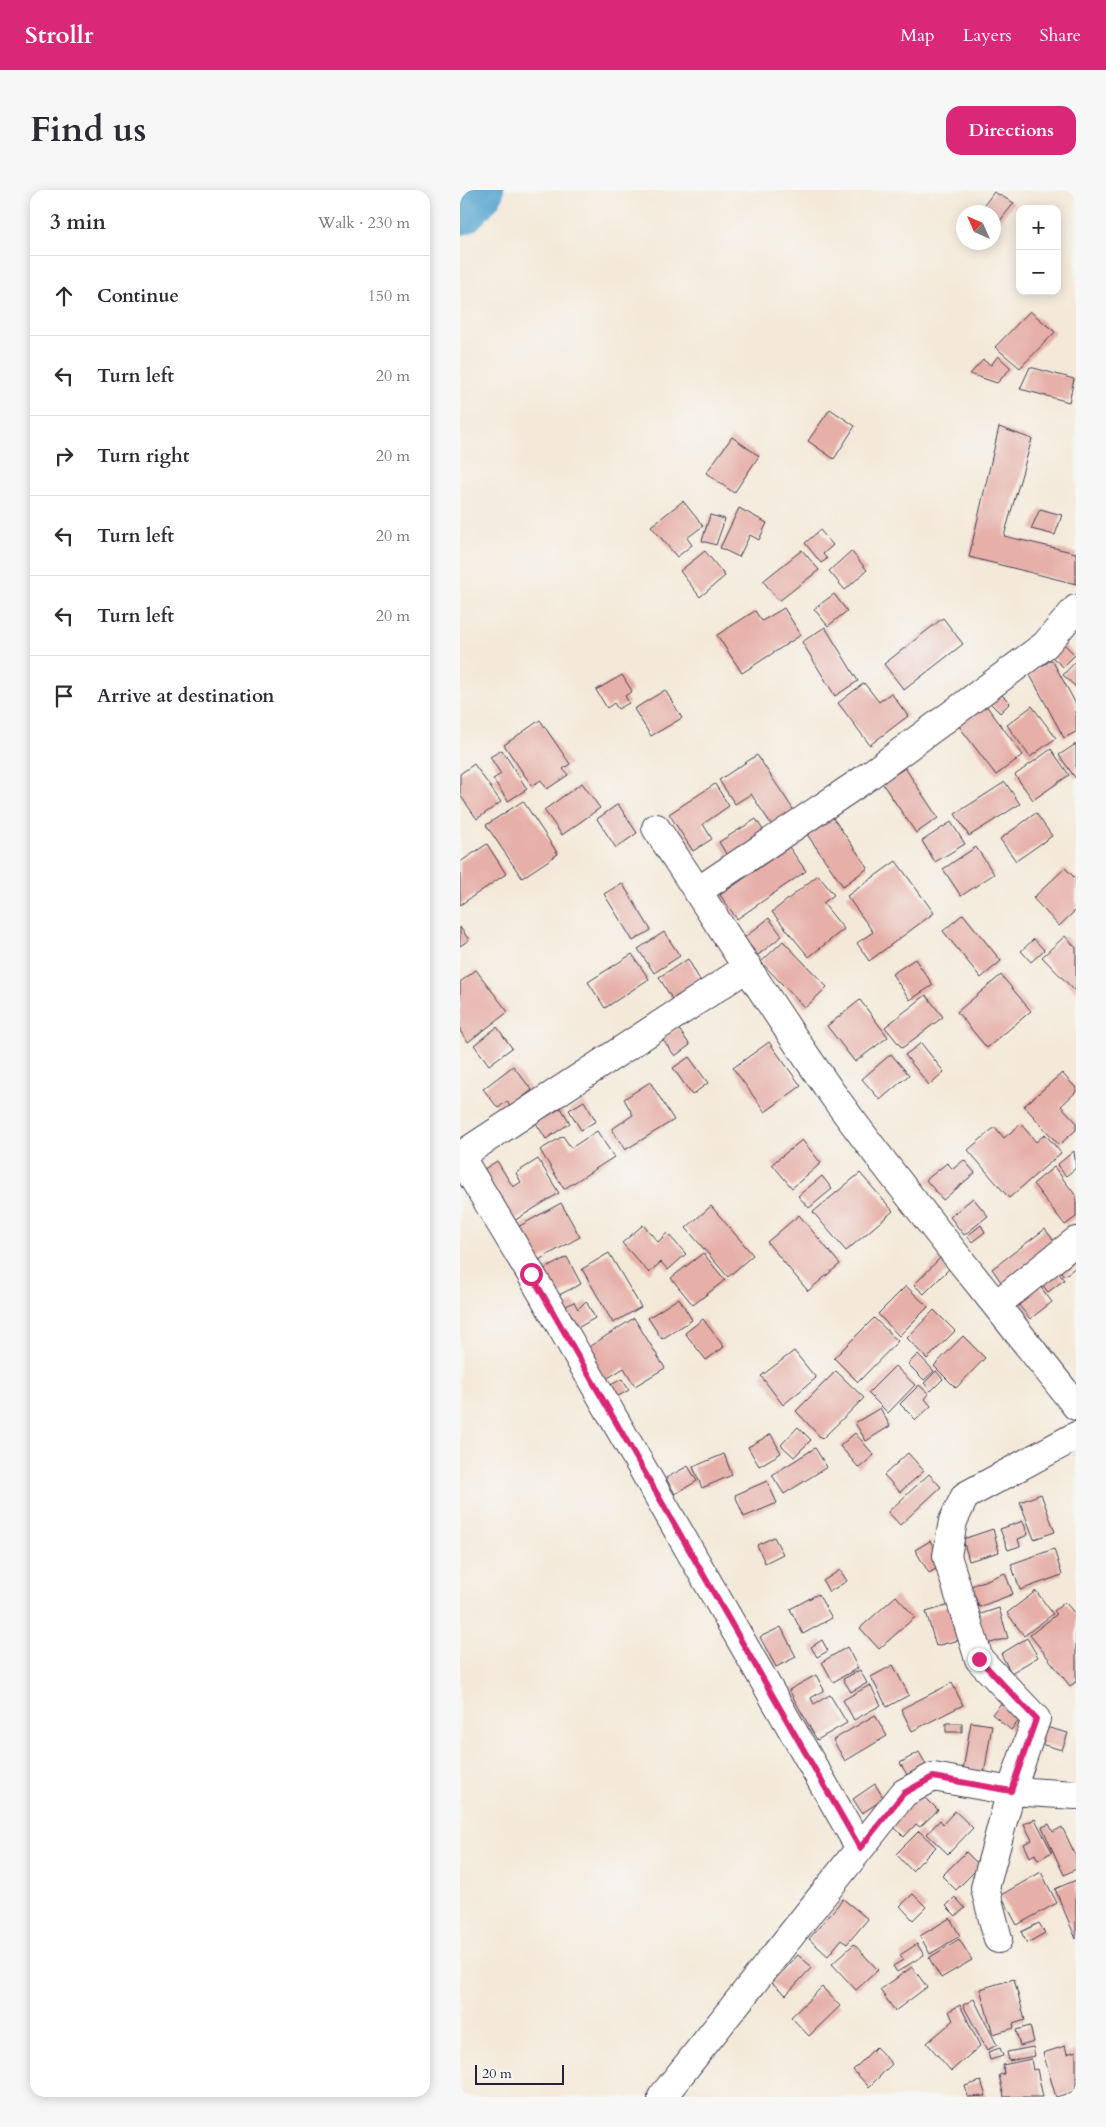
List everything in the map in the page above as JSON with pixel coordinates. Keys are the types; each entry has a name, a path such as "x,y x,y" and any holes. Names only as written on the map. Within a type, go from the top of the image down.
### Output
{"street":[{"path":"698,891 863,780 1045,645 1076,609"},
{"path":"656,828 836,1098 932,1226 997,1304 1076,1406"},
{"path":"748,967 460,1156 531,1274 860,1848"},
{"path":"997,1304 1076,1242"},
{"path":"998,1939 985,1888 1011,1791 1036,1719 979,1659 947,1556 953,1521 965,1496 1076,1436"},
{"path":"662,2097 904,1793 933,1777 1011,1791 1076,1795"}],"building":[{"path":"994,192 1014,203 1001,219 1001,205 984,205"},
{"path":"1030,311 1055,332 1020,368 995,347"},
{"path":"998,356 1011,368 997,383 970,374 983,360 991,365"},
{"path":"1030,367 1074,379 1069,402 1020,389"},
{"path":"830,409 855,426 834,459 808,441"},
{"path":"999,427 1032,439 1004,536 1076,553 1076,584 969,557"},
{"path":"732,437 759,456 734,493 706,473"},
{"path":"683,501 703,526 687,538 692,545 677,557 651,526"},
{"path":"739,508 767,523 759,540 750,535 739,557 720,548"},
{"path":"1040,509 1062,515 1055,535 1031,529"},
{"path":"710,515 725,519 716,545 702,541"},
{"path":"820,530 833,545 823,554 827,559 821,563 805,543"},
{"path":"802,550 819,570 779,601 763,581"},
{"path":"705,551 725,576 700,597 680,571"},
{"path":"851,551 867,570 845,590 829,571"},
{"path":"834,594 847,611 828,626 814,609"},
{"path":"784,608 801,635 742,673 717,635 755,611 762,621"},
{"path":"943,618 963,644 904,690 884,664"},
{"path":"825,627 858,681 835,696 802,642"},
{"path":"1062,642 1075,655 1063,667 1050,655"},
{"path":"1052,660 1076,704 1076,732 1064,738 1029,673"},
{"path":"1076,661 1076,687 1063,675"},
{"path":"622,675 632,691 625,696 629,703 618,709 614,703 607,708 596,690"},
{"path":"864,683 879,702 891,693 908,716 870,745 838,703"},
{"path":"665,690 682,718 651,736 634,709"},
{"path":"999,692 1010,703 1000,713 989,702"},
{"path":"985,704 1023,755 996,775 958,725"},
{"path":"1032,706 1056,738 1030,757 1007,725"},
{"path":"540,720 570,764 563,769 568,775 547,789 541,780 532,786 504,745"},
{"path":"1076,744 1076,779 1059,755"},
{"path":"1051,749 1069,775 1033,800 1015,775"},
{"path":"502,750 527,789 508,801 493,779 501,774 490,757"},
{"path":"757,755 795,812 773,827 751,794 735,804 719,780"},
{"path":"474,764 501,802 477,819 460,795 460,774"},
{"path":"905,768 938,818 916,833 882,783"},
{"path":"1005,782 1020,804 969,836 955,814"},
{"path":"582,783 600,808 562,835 544,810"},
{"path":"715,784 729,806 703,824 712,839 693,851 669,814"},
{"path":"523,801 558,854 522,878 486,825"},
{"path":"618,804 637,833 616,848 597,819"},
{"path":"1036,813 1052,836 1016,861 1000,839"},
{"path":"831,815 868,868 843,886 806,833"},
{"path":"756,819 768,838 731,862 719,842"},
{"path":"951,822 965,844 935,862 922,841"},
{"path":"487,844 506,874 460,905 460,862"},
{"path":"789,847 806,871 737,919 720,895"},
{"path":"976,847 994,874 961,896 943,869"},
{"path":"896,861 934,913 869,961 857,943 873,932 847,896"},
{"path":"1065,868 1076,879 1076,910 1059,926 1033,898"},
{"path":"818,875 834,895 823,903 844,929 809,957 772,912"},
{"path":"622,883 651,930 633,941 604,894"},
{"path":"963,914 1001,961 981,978 943,931"},
{"path":"769,918 782,936 758,955 744,938"},
{"path":"460,927 469,940 460,946"},
{"path":"664,932 680,956 654,973 638,949"},
{"path":"1065,936 1076,948 1076,992 1042,957"},
{"path":"1034,939 1044,950 1031,962 1021,951"},
{"path":"783,941 827,987 805,1008 761,962"},
{"path":"632,954 649,979 605,1008 588,982"},
{"path":"688,959 701,982 672,999 659,977"},
{"path":"915,959 933,985 910,1000 892,974"},
{"path":"476,970 508,1012 468,1042 460,1031 460,982"},
{"path":"1001,975 1031,1011 987,1048 957,1012"},
{"path":"926,995 943,1017 902,1048 885,1027"},
{"path":"860,1000 888,1037 855,1062 827,1026"},
{"path":"497,1027 512,1048 489,1065 474,1045"},
{"path":"678,1028 690,1045 675,1056 662,1039"},
{"path":"769,1042 801,1086 765,1112 733,1068"},
{"path":"921,1043 944,1072 929,1085 905,1055"},
{"path":"891,1054 909,1075 880,1100 862,1079"},
{"path":"689,1057 708,1083 692,1095 673,1068"},
{"path":"513,1066 532,1090 510,1107 507,1101 498,1108 483,1089"},
{"path":"1062,1073 1076,1088 1076,1092 1061,1106 1076,1122 1076,1130 1059,1145 1024,1106"},
{"path":"650,1082 674,1120 625,1150 612,1129 633,1115 624,1099"},
{"path":"584,1101 596,1121 581,1130 569,1110"},
{"path":"561,1108 570,1123 546,1139 536,1123"},
{"path":"1021,1124 1036,1142 1045,1134 1061,1153 1009,1198 968,1150 995,1127 1004,1138"},
{"path":"597,1131 614,1157 564,1189 540,1150 563,1136 571,1148"},
{"path":"802,1140 821,1163 792,1188 772,1164"},
{"path":"1074,1151 1076,1168 1066,1176 1057,1165"},
{"path":"538,1159 559,1193 509,1224 478,1173 497,1161 513,1187 521,1182 516,1173"},
{"path":"964,1160 975,1173 943,1200 926,1180 947,1163 953,1169"},
{"path":"1054,1167 1076,1196 1076,1217 1065,1225 1033,1184"},
{"path":"860,1173 893,1211 846,1251 813,1212"},
{"path":"822,1176 832,1189 809,1208 798,1196"},
{"path":"973,1198 988,1216 964,1235 950,1217"},
{"path":"561,1203 580,1237 535,1262 516,1228"},
{"path":"711,1206 753,1255 728,1277 686,1228"},
{"path":"799,1215 840,1264 808,1291 767,1242"},
{"path":"643,1225 658,1242 667,1233 686,1254 668,1270 661,1262 649,1273 622,1243"},
{"path":"981,1225 985,1232 972,1242 967,1236"},
{"path":"1045,1229 1060,1249 1006,1289 992,1269"},
{"path":"1076,1252 1076,1267 1064,1276 1057,1266"},
{"path":"609,1253 641,1307 613,1323 582,1269"},
{"path":"703,1253 725,1280 693,1305 671,1278"},
{"path":"942,1256 952,1266 924,1294 914,1285"},
{"path":"567,1257 581,1284 553,1298 539,1272"},
{"path":"1054,1267 1064,1280 1048,1292 1038,1279"},
{"path":"1036,1281 1052,1302 1030,1319 1014,1299"},
{"path":"906,1286 928,1307 899,1336 878,1314"},
{"path":"679,1298 692,1320 662,1339 648,1318"},
{"path":"586,1301 595,1318 574,1330 562,1308 574,1302 578,1309"},
{"path":"934,1310 955,1331 927,1359 907,1338"},
{"path":"634,1318 665,1368 635,1386 624,1368 603,1381 584,1350"},
{"path":"874,1318 898,1341 858,1382 834,1358"},
{"path":"703,1319 724,1347 706,1360 685,1333"},
{"path":"963,1336 985,1358 956,1388 934,1366"},
{"path":"794,1351 816,1378 783,1405 761,1376"},
{"path":"918,1354 934,1371 924,1380 908,1364"},
{"path":"895,1366 915,1385 888,1413 868,1393"},
{"path":"836,1371 864,1398 822,1439 796,1411"},
{"path":"936,1371 943,1379 931,1391 924,1383"},
{"path":"622,1379 629,1390 613,1399 607,1387"},
{"path":"919,1385 929,1394 925,1399 931,1406 916,1420 900,1404"},
{"path":"880,1408 890,1426 866,1441 855,1423"},
{"path":"798,1427 811,1440 794,1457 781,1445"},
{"path":"855,1433 874,1455 859,1468 840,1446"},
{"path":"771,1434 781,1453 759,1466 748,1447"},
{"path":"815,1448 827,1467 784,1494 772,1475"},
{"path":"908,1453 924,1471 900,1492 884,1475"},
{"path":"724,1454 732,1475 702,1488 693,1467"},
{"path":"688,1466 697,1481 675,1494 666,1478"},
{"path":"929,1474 941,1487 900,1525 888,1512"},
{"path":"767,1481 777,1503 744,1517 735,1495"},
{"path":"1041,1494 1055,1532 1034,1539 1020,1502"},
{"path":"1023,1521 1028,1535 1018,1539 1020,1546 1008,1550 1000,1529"},
{"path":"993,1529 999,1552 969,1561 963,1539"},
{"path":"774,1537 783,1554 765,1563 757,1545"},
{"path":"930,1541 944,1564 929,1573 915,1550"},
{"path":"1054,1549 1062,1575 1020,1590 1011,1564"},
{"path":"840,1570 847,1581 829,1592 823,1581"},
{"path":"1005,1573 1013,1594 979,1607 971,1586"},
{"path":"1036,1591 1053,1614 1024,1636 1007,1613"},
{"path":"818,1594 832,1618 803,1634 790,1609"},
{"path":"896,1596 915,1617 879,1649 860,1628"},
{"path":"1065,1602 1076,1615 1076,1682 1070,1686 1030,1635 1057,1614 1054,1611"},
{"path":"953,1604 963,1639 936,1646 926,1612"},
{"path":"999,1608 1008,1638 987,1644 978,1615"},
{"path":"781,1627 796,1657 776,1667 760,1637"},
{"path":"1027,1638 1038,1657 1011,1673 1001,1654"},
{"path":"822,1640 828,1651 817,1657 811,1647"},
{"path":"847,1647 858,1668 833,1682 822,1662"},
{"path":"893,1665 909,1695 887,1707 871,1677"},
{"path":"860,1670 867,1683 851,1692 843,1679"},
{"path":"816,1675 824,1690 811,1698 814,1704 830,1695 847,1723 817,1740 789,1690"},
{"path":"952,1683 963,1705 912,1731 901,1709"},
{"path":"870,1685 881,1705 854,1720 843,1700"},
{"path":"1004,1700 1023,1716 1011,1730 992,1714"},
{"path":"875,1715 887,1736 845,1761 833,1740"},
{"path":"971,1722 992,1725 984,1774 963,1770"},
{"path":"946,1723 962,1723 962,1732 946,1732"},
{"path":"1042,1726 1068,1733 1062,1750 1037,1743"},
{"path":"919,1752 928,1768 909,1778 900,1763"},
{"path":"875,1784 884,1799 862,1813 853,1799"},
{"path":"921,1793 938,1810 920,1827 916,1824 904,1837 891,1824"},
{"path":"955,1811 973,1828 948,1854 927,1834 940,1820 943,1824"},
{"path":"1035,1819 1052,1852 1038,1860 1035,1854 1030,1857 1024,1844 1032,1840 1024,1824"},
{"path":"1049,1824 1053,1832 1062,1827 1076,1856 1076,1869 1064,1875 1042,1827"},
{"path":"919,1831 936,1847 912,1871 896,1854"},
{"path":"966,1852 980,1866 956,1890 942,1876"},
{"path":"1041,1872 1057,1903 1017,1925 1001,1895"},
{"path":"1076,1880 1076,1939 1055,1889"},
{"path":"913,1894 926,1907 913,1920 900,1906"},
{"path":"955,1897 965,1908 956,1916 946,1906"},
{"path":"843,1899 868,1919 847,1944 841,1940 828,1956 809,1939"},
{"path":"950,1918 960,1936 930,1954 920,1936"},
{"path":"1039,1923 1045,1933 1027,1943 1021,1932"},
{"path":"959,1939 972,1960 941,1978 929,1958"},
{"path":"854,1944 878,1970 856,1990 832,1964"},
{"path":"917,1944 924,1955 897,1972 893,1966 903,1960 900,1955"},
{"path":"798,1955 812,1967 786,1995 772,1983"},
{"path":"912,1967 927,1987 895,2011 880,1990"},
{"path":"1014,1979 1025,2020 1013,2024 1014,2028 993,2034 980,1989"},
{"path":"822,1987 840,2006 809,2036 791,2017"},
{"path":"974,1999 997,2045 987,2050 963,2005"},
{"path":"960,2005 980,2046 951,2071 927,2043 953,2021 949,2011"},
{"path":"1030,2026 1034,2042 1020,2046 1016,2030"},
{"path":"1065,2046 1067,2054 1076,2051 1076,2091 1056,2097 1043,2053"},
{"path":"876,2047 892,2064 869,2087 853,2070"},
{"path":"1033,2047 1035,2056 1009,2061 1007,2052"},
{"path":"1000,2048 1003,2056 990,2060 988,2052"},
{"path":"1031,2059 1033,2070 1037,2069 1043,2097 1004,2097 999,2075 1004,2074 1003,2065"},
{"path":"981,2081 986,2096 968,2097 965,2086"}],"waterway":[{"path":"460,208 477,190"}],"route":[{"path":"531,1274 623,1438 860,1848 904,1793 933,1777 1011,1791 1036,1719 979,1659"}]}
